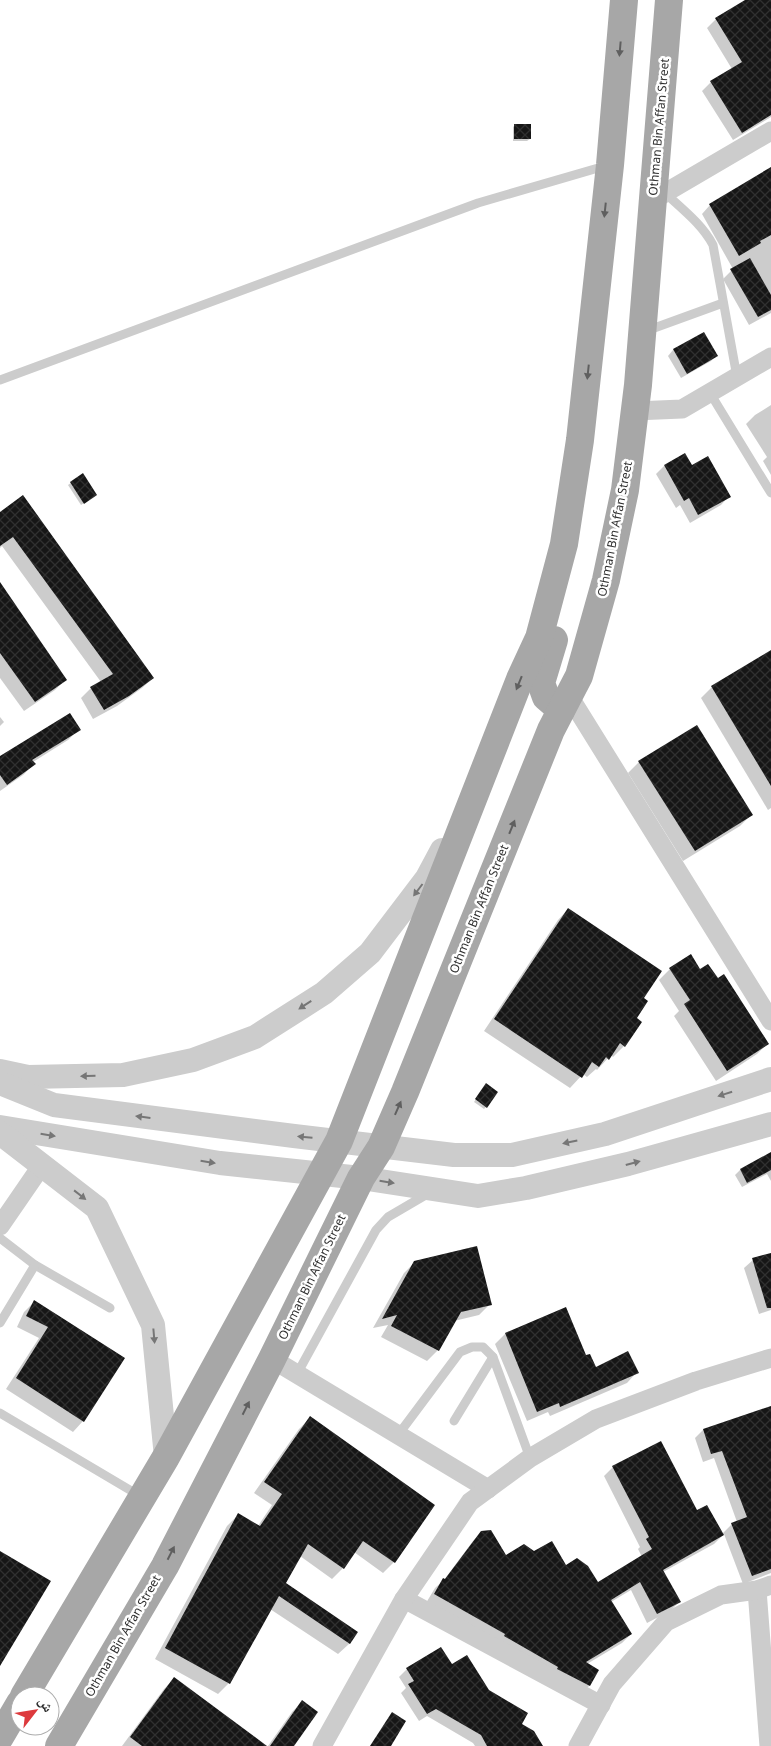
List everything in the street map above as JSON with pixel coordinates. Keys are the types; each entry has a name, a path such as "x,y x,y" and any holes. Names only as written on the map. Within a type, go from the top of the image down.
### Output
{"main road":[{"path":"30,1686 166,1457 339,1141 520,679 539,638 564,544 580,440 610,165 624,0"},
{"name":"Othman Bin Affan Street","path":"59,1746 165,1566 272,1359 360,1178 381,1147 406,1092 551,730 579,676 606,580 625,490 659,196 670,0"},
{"path":"565,703 546,697 541,683 579,555 574,480"},
{"path":"0,1737 10,1720"}],"street":[{"path":"659,196 771,131"},
{"path":"635,410 682,409 771,357"},
{"path":"565,703 771,1021"},
{"path":"0,1071 28,1077 123,1075 193,1060 255,1037 324,993 370,953 427,878 491,755"},
{"path":"0,1083 54,1105 454,1155 512,1155 605,1134 771,1079"},
{"path":"0,1127 220,1164 360,1178 478,1196 526,1188 628,1164 771,1124"},
{"path":"0,1133 97,1208 153,1325 166,1457"},
{"path":"0,1226 42,1165"},
{"path":"322,1746 404,1598 470,1502 530,1458 596,1419 696,1380 771,1358"},
{"path":"272,1359 488,1489"},
{"path":"578,1746 612,1684 666,1622 721,1595 764,1588 769,1746"},
{"path":"404,1598 600,1705"}],"lane":[{"path":"0,380 478,203 610,165"},
{"path":"659,196 708,235 712,245 737,377"},
{"path":"642,333 723,303"},
{"path":"710,393 771,493"},
{"path":"296,1374 376,1230 388,1217 436,1189"},
{"path":"0,1238 35,1265 110,1308"},
{"path":"0,1323 35,1265"},
{"path":"398,1435 460,1352 472,1347 482,1347 493,1357 530,1458"},
{"path":"454,1421 493,1357"},
{"path":"0,1413 142,1497"}],"building":[{"path":"745,0 771,0 771,115 742,133 710,81 742,62 715,18"},
{"path":"514,124 531,124 531,139 514,139"},
{"path":"771,167 771,235 739,256 709,204"},
{"path":"750,258 771,295 771,310 758,317 730,269"},
{"path":"704,332 718,356 687,374 673,349"},
{"path":"685,453 692,465 708,456 731,497 698,515 689,498 684,501 664,465"},
{"path":"83,473 97,495 84,504 70,482"},
{"path":"23,495 154,678 129,696 104,710 90,687 113,674 13,537 0,546 0,512"},
{"path":"0,582 67,680 35,702 0,653"},
{"path":"771,650 771,786 711,686"},
{"path":"70,713 81,730 32,760 36,764 7,785 0,775 0,756"},
{"path":"697,725 753,815 695,851 638,761"},
{"path":"568,908 662,971 644,998 648,1001 637,1018 642,1022 625,1047 620,1043 609,1060 606,1057 599,1067 592,1062 582,1078 494,1019"},
{"path":"691,954 700,969 708,964 718,978 724,974 769,1044 727,1071 684,1004 690,1000 669,968"},
{"path":"486,1083 498,1092 487,1108 475,1099"},
{"path":"771,1152 771,1170 747,1183 740,1169"},
{"path":"477,1246 492,1305 461,1312 439,1351 391,1326 397,1315 382,1319 414,1261"},
{"path":"771,1253 771,1308 767,1308 752,1258"},
{"path":"34,1300 125,1358 84,1422 16,1378 48,1327 26,1316"},
{"path":"566,1307 586,1355 590,1354 596,1367 628,1351 639,1373 560,1407 559,1403 537,1412 505,1333"},
{"path":"771,1406 771,1569 752,1576 731,1523 747,1517 722,1451 711,1454 703,1429"},
{"path":"310,1416 435,1505 395,1563 363,1541 344,1569 308,1544 286,1583 358,1632 350,1644 279,1596 230,1684 165,1648 238,1513 260,1526 282,1494 264,1482"},
{"path":"661,1441 697,1510 707,1505 724,1535 663,1570 681,1602 657,1614 640,1582 611,1600 632,1634 586,1662 599,1670 590,1686 557,1669 558,1667 504,1636 505,1634 434,1594 443,1578 445,1579 481,1531 491,1530 506,1555 524,1544 534,1551 552,1541 566,1565 577,1558 588,1566 598,1582 652,1549 646,1539 649,1537 612,1466"},
{"path":"0,1551 51,1581 0,1666"},
{"path":"441,1647 452,1664 467,1655 489,1690 528,1713 522,1724 534,1731 543,1746 487,1746 481,1735 436,1709 427,1714 408,1684 414,1681 406,1668"},
{"path":"174,1677 267,1746 142,1746 130,1737"},
{"path":"302,1700 318,1712 294,1746 270,1746"},
{"path":"392,1712 406,1721 391,1746 370,1746"}]}
